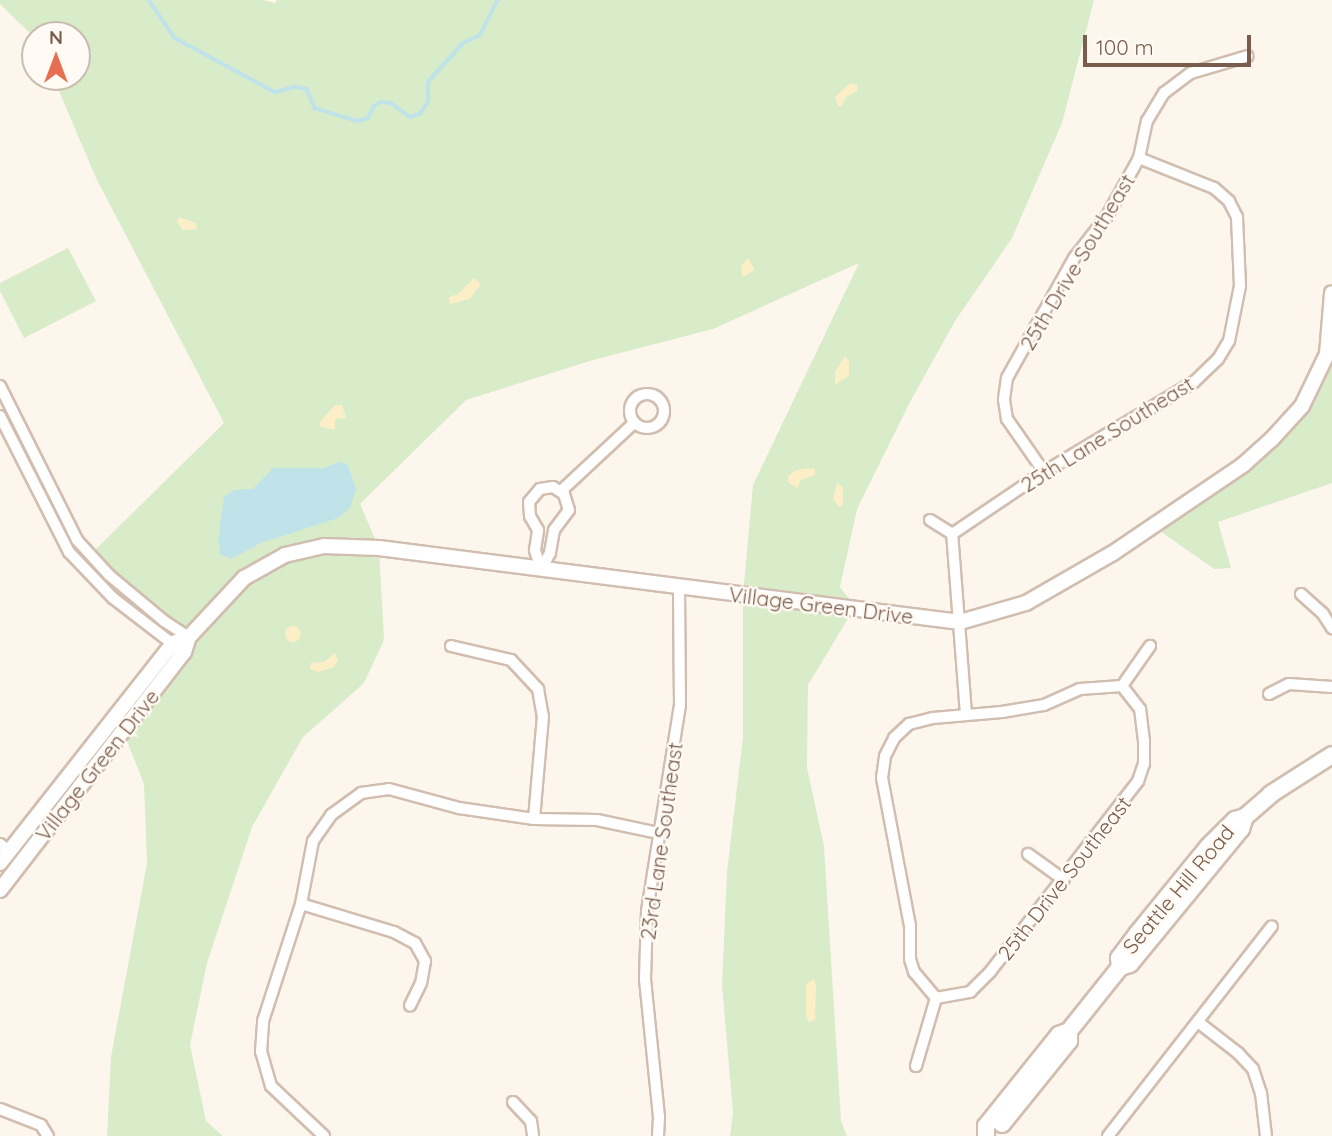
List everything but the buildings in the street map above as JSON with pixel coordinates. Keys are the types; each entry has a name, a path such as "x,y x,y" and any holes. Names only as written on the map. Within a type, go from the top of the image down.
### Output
{"main road":[{"name":"Seattle Hill Road","path":"986,1136 986,1126 1059,1035 1069,1031 1120,967 1130,964 1241,829 1245,817 1271,794 1332,755"}],"street":[{"name":"25th Drive Southeast","path":"1044,472 1007,419 1004,399 1007,378 1074,258 1107,216 1139,158 1147,121 1164,93 1191,73 1248,56"},
{"name":"25th Lane Southeast","path":"952,534 1044,472 1194,382 1218,359 1229,341 1240,285 1237,217 1229,201 1214,188 1139,158"},
{"name":"Village Green Drive","path":"0,863 5,847 178,648 244,578 285,555 324,546 379,548 960,622 1026,603 1102,559 1243,465 1272,439 1302,406 1327,354 1332,293"},
{"path":"0,386 77,540 109,575 164,621 189,637"},
{"path":"0,416 69,552 113,597 178,648"},
{"path":"561,491 634,423"},
{"path":"544,487 561,491 568,501 568,514 554,530 550,552 541,569 535,550 538,530 528,511 533,495 544,487"},
{"path":"930,520 952,534 966,714"},
{"name":"23rd Lane Southeast","path":"658,1136 659,1116 645,979 647,911 680,705 679,587"},
{"path":"1301,594 1323,614 1332,628"},
{"path":"451,646 511,660 538,689 543,716 534,819"},
{"path":"916,1066 936,998 914,972 910,959 910,926 882,778 885,756 894,738 909,724 1044,705 1080,689 1122,686 1150,646"},
{"name":"Village Green Drive","path":"0,890 178,648"},
{"path":"1269,694 1289,684 1332,687"},
{"name":"25th Drive Southeast","path":"936,998 970,992 990,972 1128,798 1144,764 1139,709 1122,686"},
{"path":"1332,746 1332,755"},
{"path":"324,1136 271,1086 261,1052 263,1021 300,904 313,841 331,815 361,793 389,789 459,808 534,819 597,820 658,833"},
{"path":"1028,854 1064,880"},
{"path":"300,904 394,932 415,943 425,961 421,983 410,1006"},
{"path":"1108,1136 1272,926"},
{"path":"1198,1022 1238,1053 1253,1069 1261,1093 1266,1136"},
{"path":"513,1102 531,1121 533,1136"},
{"path":"0,1109 41,1125 48,1136"}],"green space":[{"path":"0,0 263,0 275,3 277,0 1094,0 1062,123 1012,238 955,321 910,402 857,509 840,587 855,607 808,685 807,768 824,846 841,1121 847,1136 730,1136 733,1113 722,984 727,872 743,737 743,595 753,485 859,263 713,329 593,360 466,400 360,504 379,548 384,640 364,683 303,737 252,827 207,963 190,1045 206,1121 223,1136 107,1136 111,1057 147,863 144,784 123,731 189,637 90,555 224,423 96,178 59,91 91,91 91,21 21,21 21,24 0,4"},
{"path":"68,248 96,301 24,338 0,291 0,283"},
{"path":"1332,352 1332,483 1218,522 1231,568 1214,569 1153,526 1272,439"}],"sand":[{"path":"850,83 857,85 857,91 846,97 842,106 838,106 835,97"},
{"path":"179,217 196,223 197,229 183,230 177,222"},
{"path":"748,258 755,270 742,277 741,266"},
{"path":"474,278 481,284 470,299 450,304 449,297 458,294"},
{"path":"845,356 849,361 849,376 835,385 835,372"},
{"path":"335,405 342,405 346,418 335,419 335,430 321,427 319,423"},
{"path":"815,469 815,475 801,480 797,488 788,482 788,476 796,470"},
{"path":"837,482 843,488 843,504 839,507 833,499"},
{"path":"293,626 301,634 293,642 285,634"},
{"path":"335,653 338,660 334,667 318,672 310,669 311,663 324,662"},
{"path":"814,979 815,1020 809,1022 806,1017 806,984"}],"water":[{"path":"339,462 348,465 356,489 350,508 338,518 261,543 231,559 220,554 218,540 224,497 234,490 253,489 273,468 324,468"}],"waterway":[{"path":"149,0 175,38 275,92 295,87 307,89 315,108 357,121 368,118 374,106 381,102 391,103 410,117 420,114 428,102 428,82 463,43 480,35 498,0"}]}
